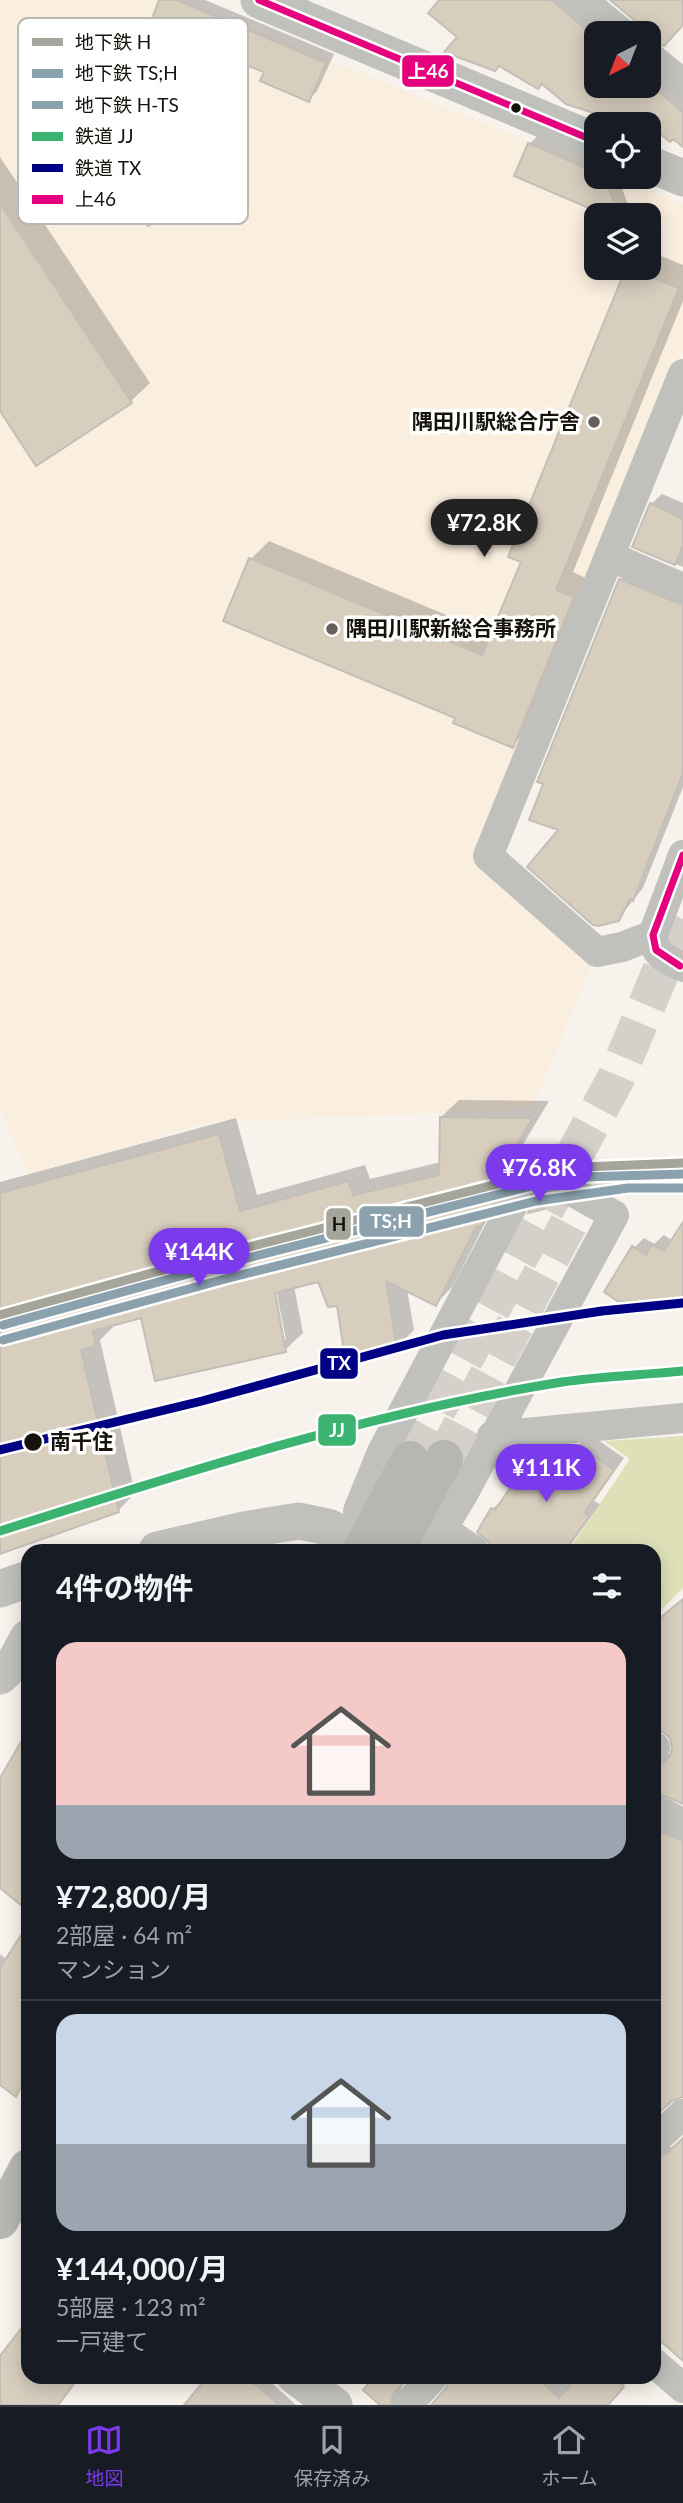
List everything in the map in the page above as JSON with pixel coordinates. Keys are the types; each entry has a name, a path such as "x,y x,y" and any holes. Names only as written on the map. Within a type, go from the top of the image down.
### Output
{"main road":[{"path":"376,1544 427,1459"},
{"path":"0,2220 21,2183"}],"street":[{"path":"259,0 584,137"},
{"path":"582,0 607,21"},
{"path":"662,67 683,84"},
{"path":"661,169 683,178"},
{"path":"653,935 622,947 597,952 488,856 683,374"},
{"path":"609,556 683,588"},
{"path":"683,855 653,935 656,950 683,967"},
{"path":"371,1544 358,1511 382,1452 532,1169 614,1215 434,1540"},
{"path":"492,1436 683,1418"},
{"path":"183,1544 299,1521 328,1527 363,1544"},
{"path":"434,1540 457,1537 466,1544"},
{"path":"0,1588 21,1581"},
{"path":"0,1676 15,1662 21,1651"},
{"path":"661,1812 683,1824"},
{"path":"661,2134 683,2114"},
{"path":"661,2369 683,2388"},
{"path":"306,2384 334,2405"},
{"path":"407,2405 427,2384"}],"shaded area":[{"path":"0,0 181,0 225,18 18,18 18,224 248,224 248,27 584,164 584,189 646,189 683,204 683,350 477,855 594,960 532,1109 209,1122 29,1175 0,1110"}],"green space":[{"path":"683,1436 683,1588 661,1610 661,1544 573,1544 630,1459 604,1441"}],"building":[{"path":"159,0 177,0 220,18 152,18"},
{"path":"439,0 552,0 584,28 584,98 662,98 662,94 683,113 683,147 661,135 661,112 591,112 566,104 542,84 538,89 499,66 495,71 444,52 457,37 428,13"},
{"path":"610,0 683,0 683,25 664,46 662,21 634,20"},
{"path":"248,30 326,63 309,102 260,81 264,72 248,66"},
{"path":"528,143 584,167 584,189 609,189 614,203 584,203 584,206 514,176"},
{"path":"0,204 132,403 36,466 0,411"},
{"path":"621,280 658,280 679,288 556,590 574,597 513,748 453,723 455,718 223,621 249,558 482,655 521,562 508,557"},
{"path":"650,503 683,519 683,545 675,565 632,547"},
{"path":"619,579 683,605 683,773 633,901 630,899 619,921 599,926 593,925 527,867 558,830 529,820 543,784 537,782"},
{"path":"440,1117 533,1118 507,1162 517,1160 482,1226 476,1227 436,1306 386,1281 397,1349 345,1357 337,1306 328,1307 318,1282 275,1293 286,1352 155,1381 141,1318 93,1331 96,1346 81,1350 119,1512 28,1544 21,1544 21,1547 0,1554 0,1193 219,1134 240,1211 348,1181 353,1195 439,1175"},
{"path":"539,1193 546,1197 548,1208 528,1213"},
{"path":"683,1222 683,1299 619,1302 604,1292 632,1246 646,1255 652,1244 664,1251"},
{"path":"579,1445 614,1470 584,1513 590,1516 569,1544 489,1544 477,1532 491,1508 495,1510 534,1453 557,1470 574,1446"},
{"path":"683,1599 683,1804 661,1794 661,1763 670,1756 672,1748 670,1738 661,1732 661,1617"},
{"path":"21,1742 21,1905 0,1888 0,1778"},
{"path":"661,1831 683,1841 683,2097 672,2101 661,2111"},
{"path":"21,1935 21,2087 16,2097 0,2085 0,1968"},
{"path":"683,2138 683,2361 661,2341 661,2156"},
{"path":"21,2329 21,2384 74,2384 58,2405 0,2405 0,2356"},
{"path":"201,2384 255,2384 280,2405 184,2405"},
{"path":"368,2384 402,2384 394,2393 390,2405 380,2405 363,2390"},
{"path":"448,2384 544,2384 559,2398 571,2384 621,2384 624,2387 608,2405 431,2405"}],"tunnel":[{"path":"410,1460 616,1078 683,919"},
{"path":"444,1459 600,1164"}],"metro line":[{"name":"H","path":"0,1315 217,1255 529,1176 582,1167 683,1163"},
{"name":"TS;H","path":"3,1325 220,1265 531,1186 583,1177 683,1174"},
{"name":"H-TS","path":"3,1340 225,1279 536,1201 628,1188 683,1188"}],"rail line":[{"name":"TX","path":"0,1450 202,1401 443,1335 602,1311 683,1303"},
{"name":"JJ","path":"0,1531 208,1466 419,1410 562,1382 683,1371"}],"transit line":[{"name":"上46","path":"259,0 584,137"},
{"name":"上46","path":"680,966 656,950 653,935 683,855"}],"place":[{"name":"隅田川駅総合庁舎","path":"594,422"},
{"name":"隅田川駅新総合事務所","path":"332,629"},
{"name":"南千住","path":"33,1442"}]}
